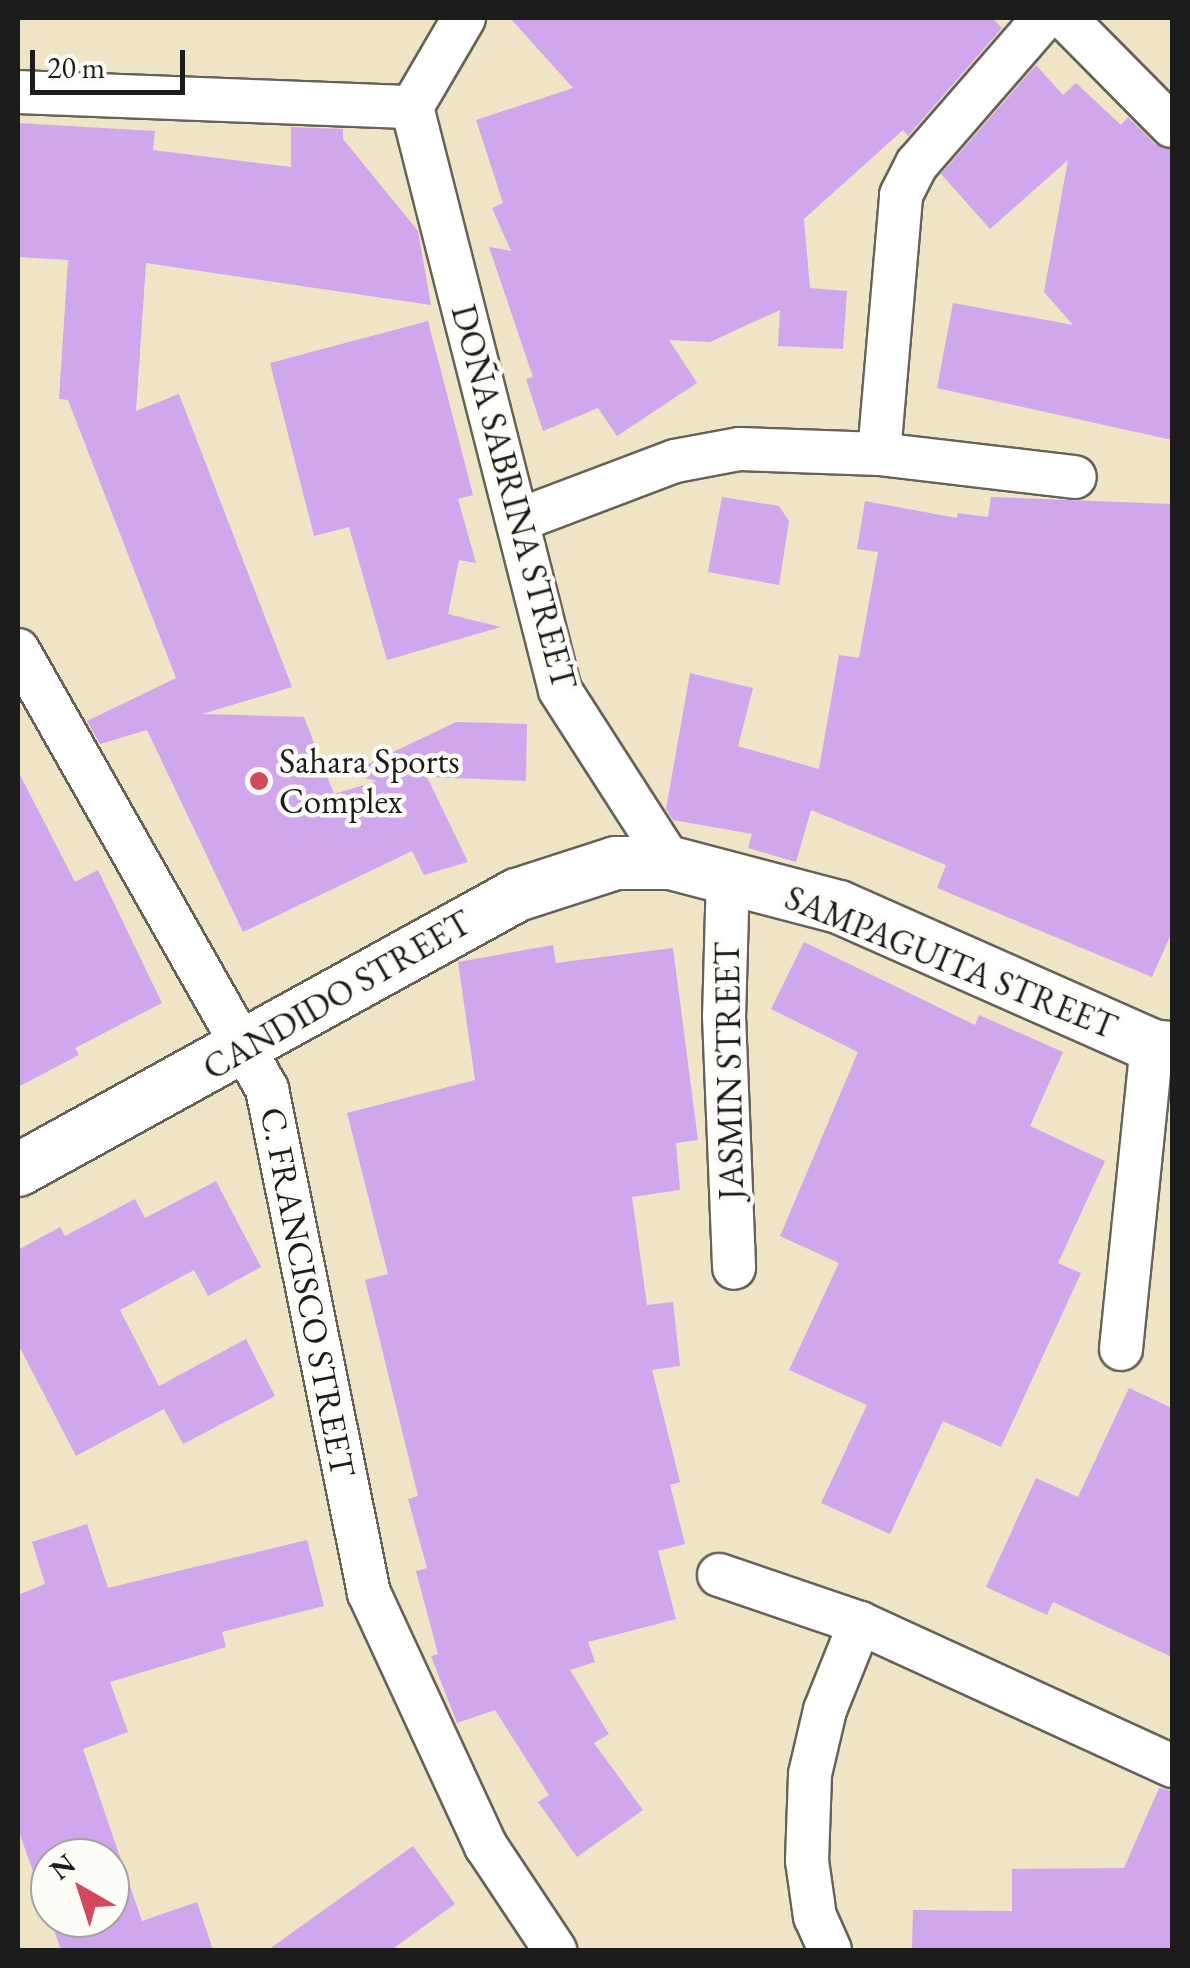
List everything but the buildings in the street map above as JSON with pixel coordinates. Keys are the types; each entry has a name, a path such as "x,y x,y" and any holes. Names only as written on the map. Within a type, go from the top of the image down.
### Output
{"street":[{"path":"18,92 412,107 464,18"},
{"path":"879,454 901,195 916,164 1044,18"},
{"path":"1065,18 1172,126"},
{"name":"DOÑA SABRINA STREET","path":"412,107 560,690 671,863"},
{"path":"519,520 706,452 879,454 1075,478"},
{"name":"C. FRANCISCO STREET","path":"18,650 268,1089 369,1593 486,1846 555,1950"},
{"name":"CANDIDO STREET","path":"18,1170 246,1048 516,894 616,862 671,863"},
{"name":"SAMPAGUITA STREET","path":"671,863 839,907 1162,1047"},
{"name":"JASMIN STREET","path":"728,875 724,1016 734,1268"},
{"path":"1121,1349 1162,1047"},
{"path":"719,1575 860,1623 1172,1766"},
{"path":"830,1950 815,1917 807,1861 810,1774 825,1710 860,1623"}],"place":[{"name":"Sahara Sports Complex","path":"259,781"}]}
